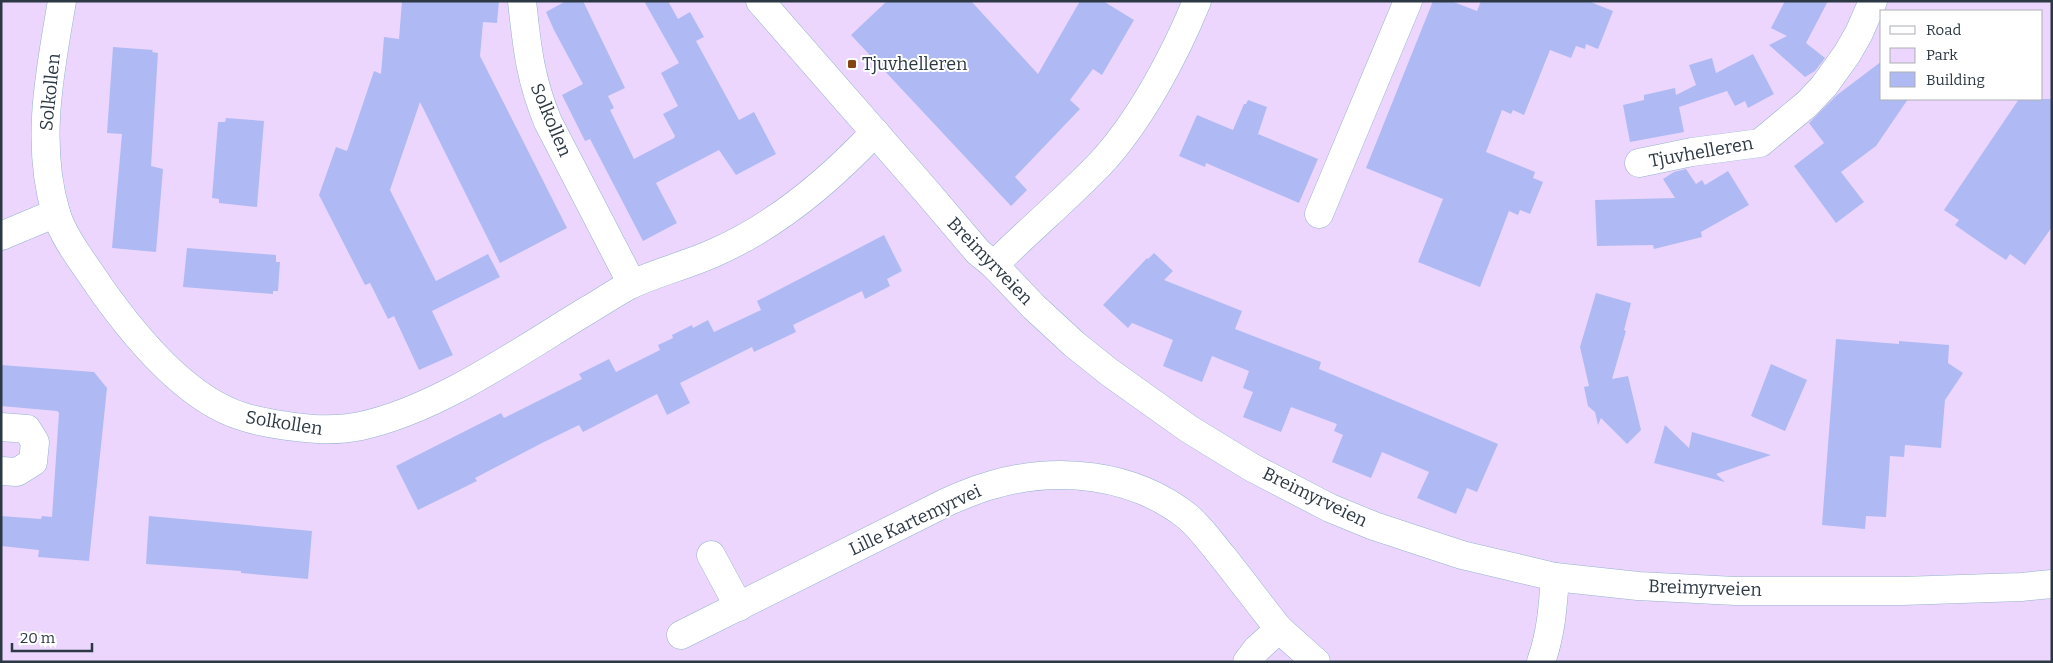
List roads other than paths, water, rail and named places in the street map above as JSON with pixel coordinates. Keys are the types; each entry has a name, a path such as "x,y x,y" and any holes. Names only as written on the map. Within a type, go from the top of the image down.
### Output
{"street":[{"name":"Solkollen","path":"62,1 52,60 44,132 48,176 56,213 66,235 132,330 163,364 190,388 238,416 304,428 332,430 360,426 416,408 469,381 632,284 718,252 768,224 833,175 875,132"},
{"name":"Solkollen","path":"522,1 528,58 537,96 548,122 632,284"},
{"name":"Breimyrveien","path":"760,1 775,21 875,132 960,233 994,265 1034,308 1110,372 1189,429 1251,466 1330,508 1374,526 1462,555 1555,577 1638,586 1735,591 1902,591 2021,587 2052,584"},
{"path":"994,265 1100,164 1118,142 1162,74 1197,1"},
{"path":"1319,214 1408,1"},
{"name":"Tjuvhelleren","path":"1639,163 1692,152 1760,143 1800,110 1824,86 1851,47 1873,1"},
{"path":"1,236 56,213"},
{"path":"1,427 27,429 35,442 33,462 17,472 1,471"},
{"name":"Lille Kartemyrvei","path":"681,635 957,497 1010,481 1075,475 1114,481 1141,489 1188,517 1211,542 1280,629 1316,662"},
{"path":"711,555 739,607"},
{"path":"1541,662 1552,618 1555,577"},
{"path":"1247,662 1257,649 1280,629"}],"place":[{"name":"Tjuvhelleren","path":"852,64"}]}
